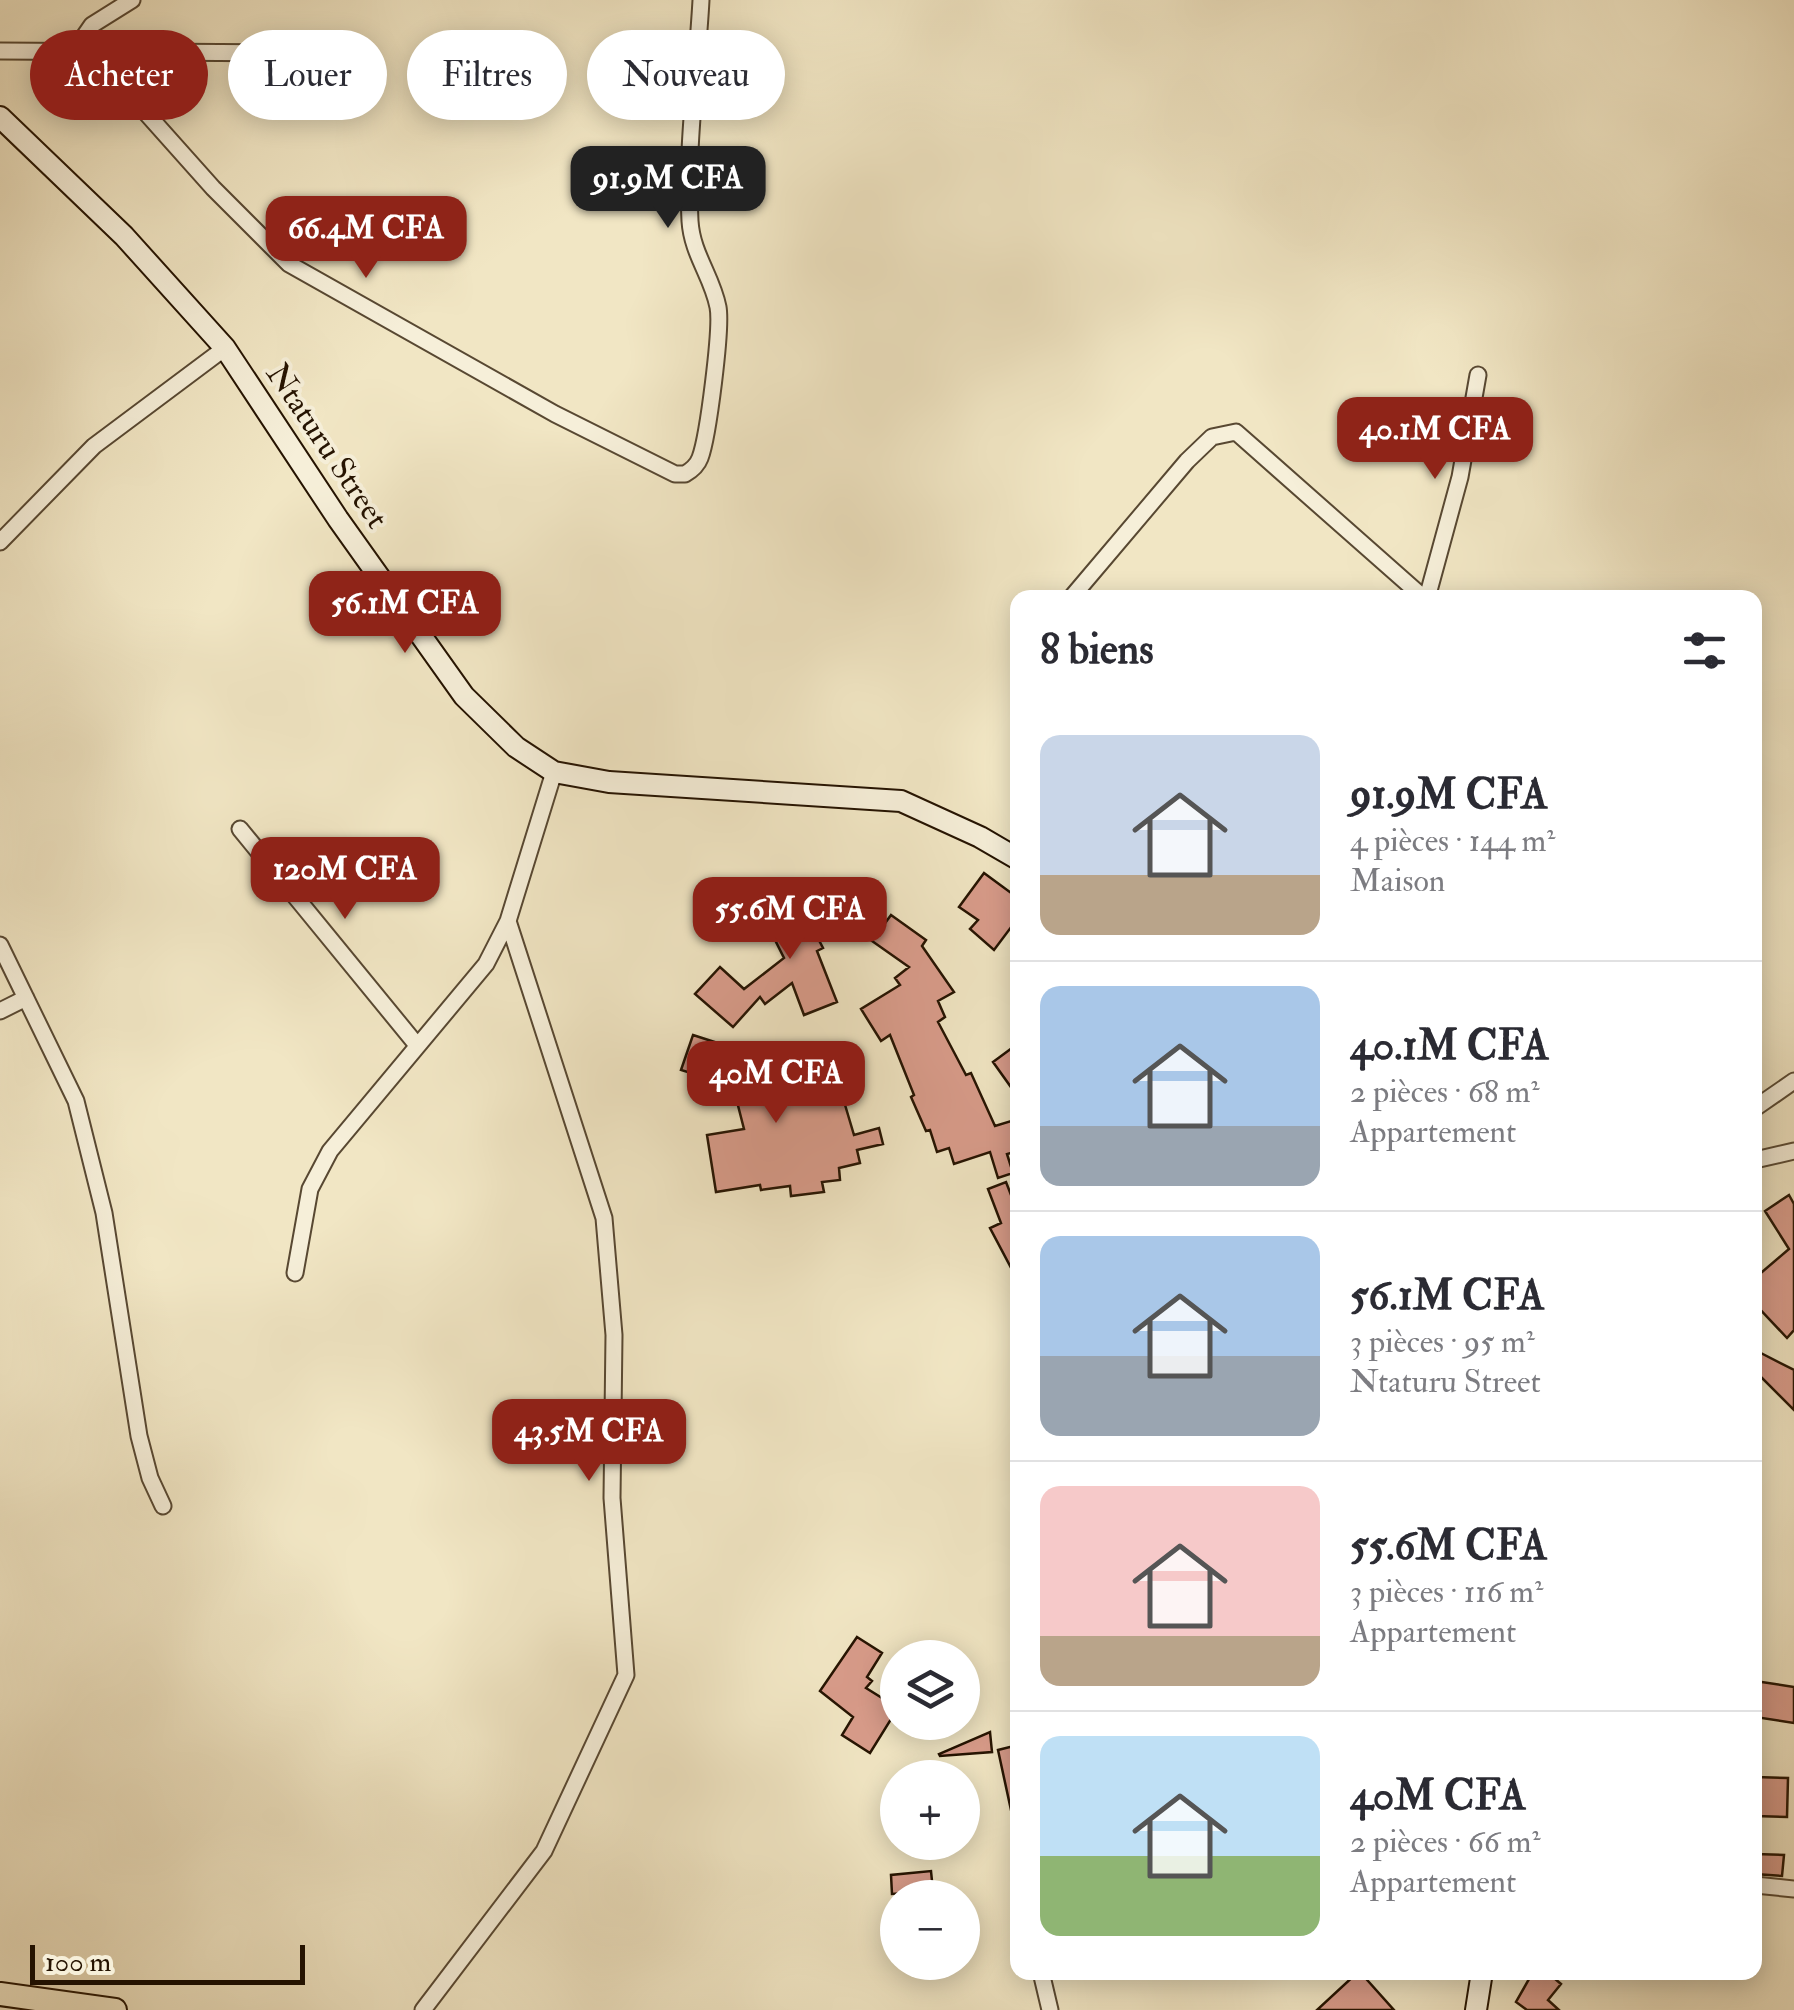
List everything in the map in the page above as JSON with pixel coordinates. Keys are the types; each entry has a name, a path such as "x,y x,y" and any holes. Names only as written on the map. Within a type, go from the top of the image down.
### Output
{"main road":[{"path":"0,1994 115,2010"}],"street":[{"path":"89,30 132,0"},
{"path":"153,120 289,264 554,414 675,474 685,474 700,457 719,311 712,284 696,257 690,224 690,156 701,0"},
{"path":"0,50 30,49"},
{"name":"Ntaturu Street","path":"0,117 124,236 225,348 338,518 464,696 516,747 554,772 609,782 901,802 980,837 1010,855"},
{"path":"0,542 94,446 225,348"},
{"path":"1428,590 1460,478 1478,375"},
{"path":"1078,590 1187,461 1212,437 1230,431 1236,432 1417,590"},
{"path":"295,1273 310,1190 323,1164 416,1044 486,964 508,921 554,772"},
{"path":"240,830 416,1044"},
{"path":"423,2010 544,1851 626,1675 612,1498 614,1334 604,1218 508,921"},
{"path":"0,945 76,1101 104,1213 139,1436 150,1478 163,1506"},
{"path":"0,1011 26,998"},
{"path":"1762,1103 1794,1080"},
{"path":"1762,1158 1794,1151"},
{"path":"1762,1885 1794,1889"},
{"path":"1043,1980 1050,2010"},
{"path":"1476,2010 1481,1980"}],"building":[{"path":"984,873 1010,892 1010,929 994,950 970,929 978,920 959,907"},
{"path":"839,886 846,906 870,909 867,931 811,925 823,948 817,951 837,1002 804,1015 792,983 765,1004 760,997 733,1027 695,994 720,967 744,989 784,958 770,930 811,908 807,898"},
{"path":"891,915 926,940 922,946 954,992 938,1001 945,1017 938,1022 966,1075 971,1073 995,1126 1010,1121 1007,1154 1010,1174 998,1178 990,1152 954,1164 949,1148 937,1152 930,1130 926,1131 911,1097 914,1095 890,1035 881,1041 861,1009 900,985 895,978 909,967 872,941"},
{"path":"693,1035 758,1056 762,1070 772,1067 776,1082 807,1074 812,1096 840,1088 854,1135 879,1128 883,1144 857,1150 860,1163 839,1168 840,1180 822,1182 824,1192 791,1196 790,1186 761,1190 760,1185 716,1192 707,1135 744,1129 733,1086 681,1070"},
{"path":"1010,1049 1010,1086 993,1062"},
{"path":"1006,1182 1010,1192 1010,1266 990,1228 1001,1223 988,1189"},
{"path":"1789,1195 1794,1204 1794,1330 1787,1338 1762,1311 1762,1272 1789,1249 1765,1211"},
{"path":"1762,1354 1794,1370 1794,1410 1762,1378"},
{"path":"857,1637 880,1652 867,1677 872,1681 866,1688 880,1697 880,1737 870,1753 842,1735 853,1717 820,1691"},
{"path":"1762,1682 1794,1687 1794,1723 1762,1718"},
{"path":"990,1732 992,1752 939,1754 980,1740"},
{"path":"1010,1747 1010,1805 998,1750"},
{"path":"1762,1777 1788,1778 1787,1817 1762,1816"},
{"path":"1762,1854 1784,1855 1782,1876 1762,1875"},
{"path":"931,1871 932,1880 891,1880 891,1875"},
{"path":"1349,1980 1367,1980 1394,2010 1317,2010"},
{"path":"1528,1980 1556,1980 1561,1984 1548,2000 1559,2010 1527,2010 1516,2002"}]}
